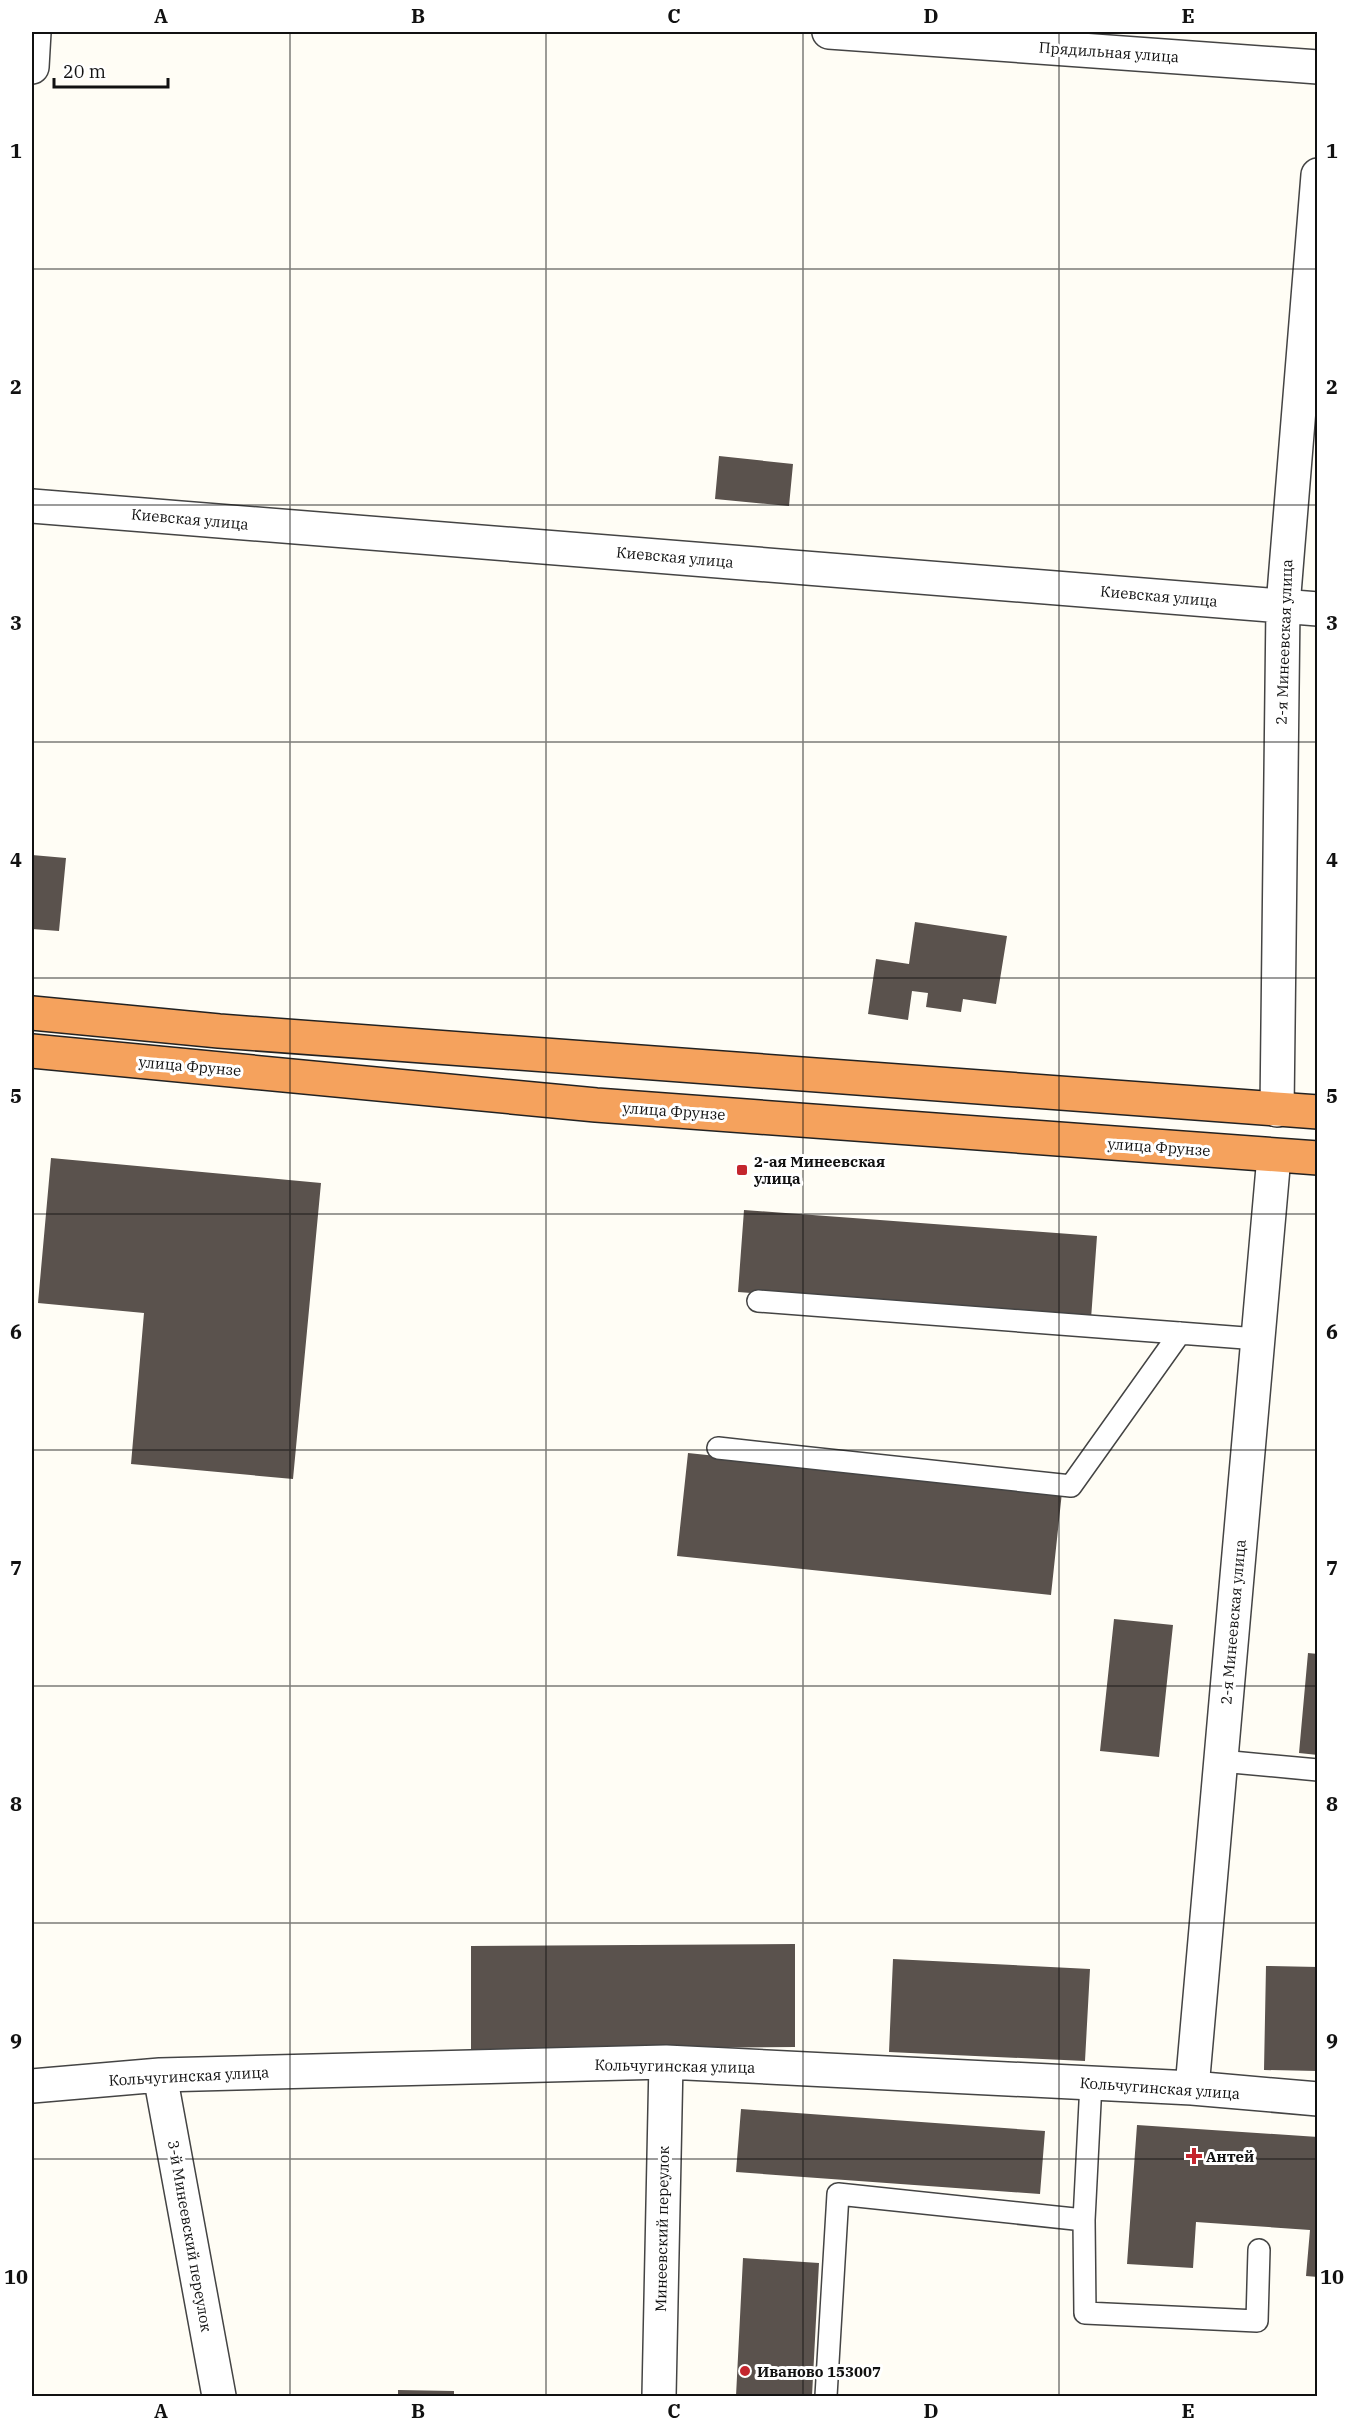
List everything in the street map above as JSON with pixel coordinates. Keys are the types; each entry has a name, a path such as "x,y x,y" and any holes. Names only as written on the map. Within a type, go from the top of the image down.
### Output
{"highway":[{"path":"32,1013 219,1031 1317,1112"},
{"name":"улица Фрунзе","path":"32,1051 596,1105 1317,1158"},
{"path":"1274,1156 1277,1110"}],"street":[{"path":"32,68 34,32"},
{"name":"Прядильная улица","path":"829,32 1317,67"},
{"name":"2-я Минеевская улица","path":"1277,1110 1283,606 1317,175"},
{"name":"Киевская улица","path":"32,506 1317,609"},
{"name":"2-я Минеевская улица","path":"1192,2088 1274,1156"},
{"name":"Кольчугинская улица","path":"32,2086 160,2075 666,2062 1192,2088 1317,2099"},
{"name":"Минеевский переулок","path":"659,2397 666,2062"},
{"name":"3-й Минеевский переулок","path":"160,2075 219,2397"}],"lane":[{"path":"758,1301 1258,1339"},
{"path":"718,1448 1071,1486 1180,1333"},
{"path":"1221,1761 1317,1770"},
{"path":"1091,2083 1084,2220 1085,2313 1257,2321 1259,2250"},
{"path":"826,2397 838,2194 1084,2220"}],"building":[{"path":"719,456 793,464 789,506 715,499"},
{"path":"32,855 66,858 59,931 32,929"},
{"path":"915,922 1007,936 996,1004 963,999 961,1012 926,1007 928,993 912,991 908,1020 868,1014 876,959 909,964"},
{"path":"51,1158 321,1183 293,1479 131,1464 144,1313 38,1303"},
{"path":"744,1210 1097,1236 1091,1319 738,1292"},
{"path":"688,1453 1062,1492 1051,1595 677,1556"},
{"path":"1114,1619 1173,1625 1159,1757 1100,1751"},
{"path":"1308,1653 1318,1654 1318,1755 1299,1753"},
{"path":"795,1944 795,2047 471,2050 471,1946"},
{"path":"893,1959 1090,1969 1085,2061 889,2052"},
{"path":"1266,1966 1318,1967 1318,2071 1264,2070"},
{"path":"741,2109 1045,2131 1040,2194 736,2172"},
{"path":"1137,2125 1318,2137 1318,2277 1306,2276 1310,2230 1196,2222 1193,2268 1127,2264"},
{"path":"743,2258 819,2263 812,2396 736,2396"},
{"path":"398,2390 454,2391 454,2396 398,2396"}],"place":[{"name":"2-ая Минеевская улица","path":"742,1170"},
{"name":"Антей","path":"1194,2156"},
{"name":"Иваново 153007","path":"745,2371"}]}
